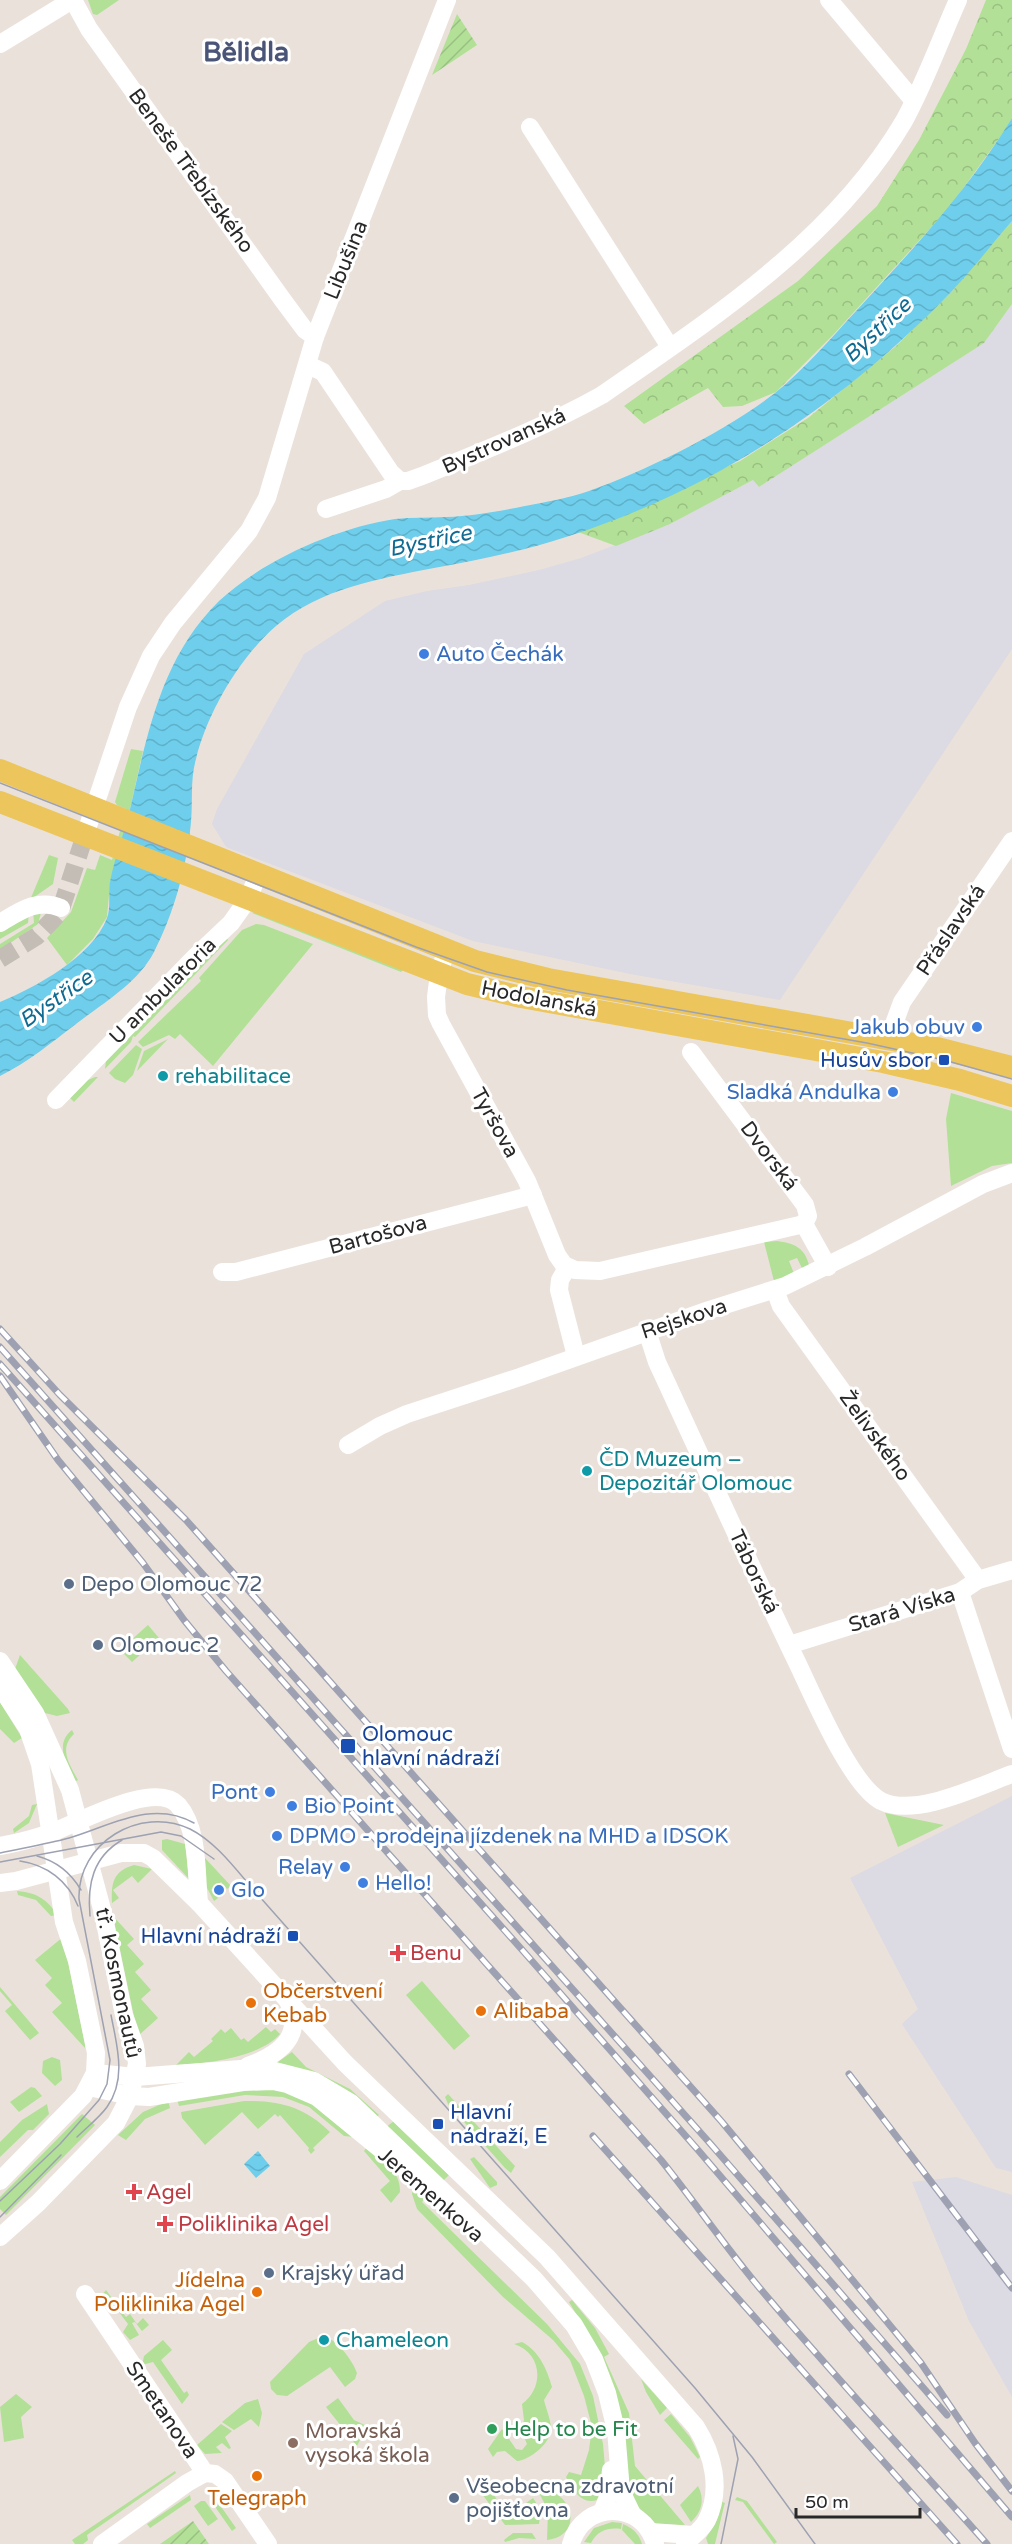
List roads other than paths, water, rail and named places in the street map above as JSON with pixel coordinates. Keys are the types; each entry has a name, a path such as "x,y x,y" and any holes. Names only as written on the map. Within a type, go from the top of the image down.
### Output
{"main road":[{"path":"0,770 102,809 221,861 475,961 548,979 938,1047 1012,1067"},
{"name":"Hodolanská","path":"0,802 467,984 521,997 921,1070 1012,1096"}],"street":[{"path":"0,44 73,0"},
{"name":"Beneše Třebízského","path":"73,0 89,29 282,299 305,330 315,338"},
{"name":"Libušina","path":"102,809 128,706 151,656 173,623 255,522 267,498 315,338 447,0"},
{"path":"829,0 913,100"},
{"name":"Bystrovanská","path":"326,509 386,489 400,481 412,480 495,447 573,411 602,395 736,301 831,215 872,169 904,120 958,0"},
{"path":"530,128 670,347"},
{"path":"308,364 323,372 391,473 400,481"},
{"path":"85,835 102,809"},
{"name":"Přáslavská","path":"895,1021 902,1002 1012,841"},
{"name":"U ambulatoria","path":"56,1100 231,923 248,899 258,875"},
{"path":"0,923 34,905 48,903 61,908"},
{"name":"Tyršova","path":"446,951 439,974 436,1007 441,1024 533,1195 552,1246 567,1268"},
{"name":"Dvorská","path":"691,1052 805,1205 808,1216 804,1224 828,1267"},
{"name":"Rejskova","path":"348,1445 398,1417 647,1331 775,1290 828,1267 965,1193 1012,1173"},
{"name":"Bartošova","path":"222,1272 236,1272 533,1195"},
{"path":"576,1356 559,1290 560,1280 567,1268 586,1272 600,1271 760,1236 804,1224"},
{"name":"Želivského","path":"775,1290 781,1306 978,1580"},
{"name":"Táborská","path":"647,1331 657,1362 789,1645 839,1748 861,1780 881,1800 903,1806 926,1804 1012,1774"},
{"name":"Stará Víska","path":"789,1645 960,1593 978,1580 1012,1570"},
{"path":"960,1593 1012,1749"},
{"path":"0,1661 33,1709 47,1735 70,1790 78,1822"},
{"path":"0,1686 17,1710 36,1749 58,1870"},
{"path":"0,1846 52,1832 143,1798 163,1798 176,1803 185,1818 193,1842 199,1903"},
{"name":"tř. Kosmonautů","path":"0,2237 38,2203 108,2132 122,2115 135,2078 135,2046 124,2015 103,1913 78,1822"},
{"name":"Jeremenkova","path":"0,1882 16,1881 122,1853 144,1854 162,1865 354,2073 548,2257 696,2427 709,2453 715,2483 706,2521 688,2540 653,2538"},
{"name":"tř. Kosmonautů","path":"58,1870 64,1922 77,1961 94,2043 92,2080"},
{"name":"Jeremenkova","path":"241,2069 270,2056 286,2043 291,2034 294,2019 286,1997"},
{"name":"Jeremenkova","path":"92,2080 267,2069 301,2076 339,2094 404,2153 534,2279 564,2312 594,2359 607,2393 616,2430 621,2491 632,2514"},
{"path":"0,2181 92,2080"},
{"name":"Jeremenkova","path":"92,2080 130,2096 172,2095 243,2082 273,2081 298,2087 322,2102 431,2190 537,2294 561,2322 583,2358 598,2394 610,2450 612,2481 602,2512"},
{"name":"Smetanova","path":"85,2294 205,2473 215,2474 225,2481 268,2544"},
{"path":"102,2544 205,2473"},
{"path":"567,2542 587,2519 612,2510 632,2514 643,2522 653,2538"}],"water":[{"name":"Bystřice","path":"1012,118 1012,221 960,283 910,332 822,406 725,468 621,517 566,537 517,551 392,576 351,587 312,602 276,626 250,653 238,670 217,705 201,741 193,775 191,822 183,872 168,921 154,952 139,973 119,992 39,1052 0,1076 0,1002 46,979 76,958 100,932 107,918 112,872 160,696 184,646 219,601 278,559 325,538 372,523 506,510 581,493 611,483 661,461 734,421 786,384 828,342 959,194"},
{"path":"258,2151 270,2166 256,2178 244,2164"}],"tunnel":[{"path":"0,959 37,936 60,912 85,835"}],"tram line":[{"path":"0,783 416,947 487,972 567,990 867,1043 944,1060 1012,1079"},
{"path":"0,1853 69,1838 131,1817 147,1814 178,1816 194,1823"},
{"path":"0,2201 60,2144 99,2100 107,2084 110,2060 79,1899 81,1879 88,1861 100,1846 115,1834 132,1826 151,1822 171,1823 190,1829 210,1842 228,1859 695,2388 752,2457 815,2544"},
{"path":"0,1862 161,1832 181,1836 214,1859"},
{"path":"90,1916 89,1904 94,1872 104,1855 122,1840"},
{"path":"37,1856 62,1868 81,1890"},
{"path":"20,1861 48,1870 69,1889 78,1906"},
{"path":"77,2137 107,2107 117,2085 119,2062 111,2015"},
{"path":"0,2217 61,2155"},
{"path":"721,2544 738,2459 733,2436"}],"railway":[{"path":"0,1329 60,1395 186,1520 722,2122 921,2363 975,2443 1012,2491"},
{"path":"0,1347 708,2141 947,2415"},
{"path":"0,1364 698,2150 1012,2517"},
{"path":"0,1376 58,1460 143,1563 184,1620 226,1671 661,2160 758,2286 987,2544"},
{"path":"849,2074 1012,2288"},
{"path":"593,2136 957,2544"}],"place":[{"name":"Auto Čechák","path":"424,654"},
{"name":"Jakub obuv","path":"977,1027"},
{"name":"Husův sbor","path":"944,1060"},
{"name":"rehabilitace","path":"163,1076"},
{"name":"Sladká Andulka","path":"893,1092"},
{"name":"ČD Muzeum – Depozitář Olomouc","path":"587,1471"},
{"name":"Depo Olomouc 72","path":"69,1584"},
{"name":"Olomouc 2","path":"98,1645"},
{"name":"Olomouc hlavní nádraží","path":"348,1746"},
{"name":"Pont","path":"270,1792"},
{"name":"Bio Point","path":"292,1806"},
{"name":"DPMO - prodejna jízdenek na MHD a IDSOK","path":"277,1836"},
{"name":"Relay","path":"345,1867"},
{"name":"Hello!","path":"363,1883"},
{"name":"Glo","path":"219,1890"},
{"name":"Hlavní nádraží","path":"293,1936"},
{"name":"Benu","path":"398,1953"},
{"name":"Občerstvení Kebab","path":"251,2003"},
{"name":"Alibaba","path":"481,2011"},
{"name":"Hlavní nádraží, E","path":"438,2124"},
{"name":"Agel","path":"134,2192"},
{"name":"Poliklinika Agel","path":"165,2224"},
{"name":"Krajský úřad","path":"269,2273"},
{"name":"Jídelna Poliklinika Agel","path":"257,2292"},
{"name":"Chameleon","path":"324,2340"},
{"name":"Help to be Fit","path":"492,2429"},
{"name":"Moravská vysoká škola","path":"293,2443"},
{"name":"Telegraph","path":"257,2476"},
{"name":"Všeobecna zdravotní pojišťovna","path":"454,2498"}],"district":[{"name":"Bělidla","path":"246,52"}]}
